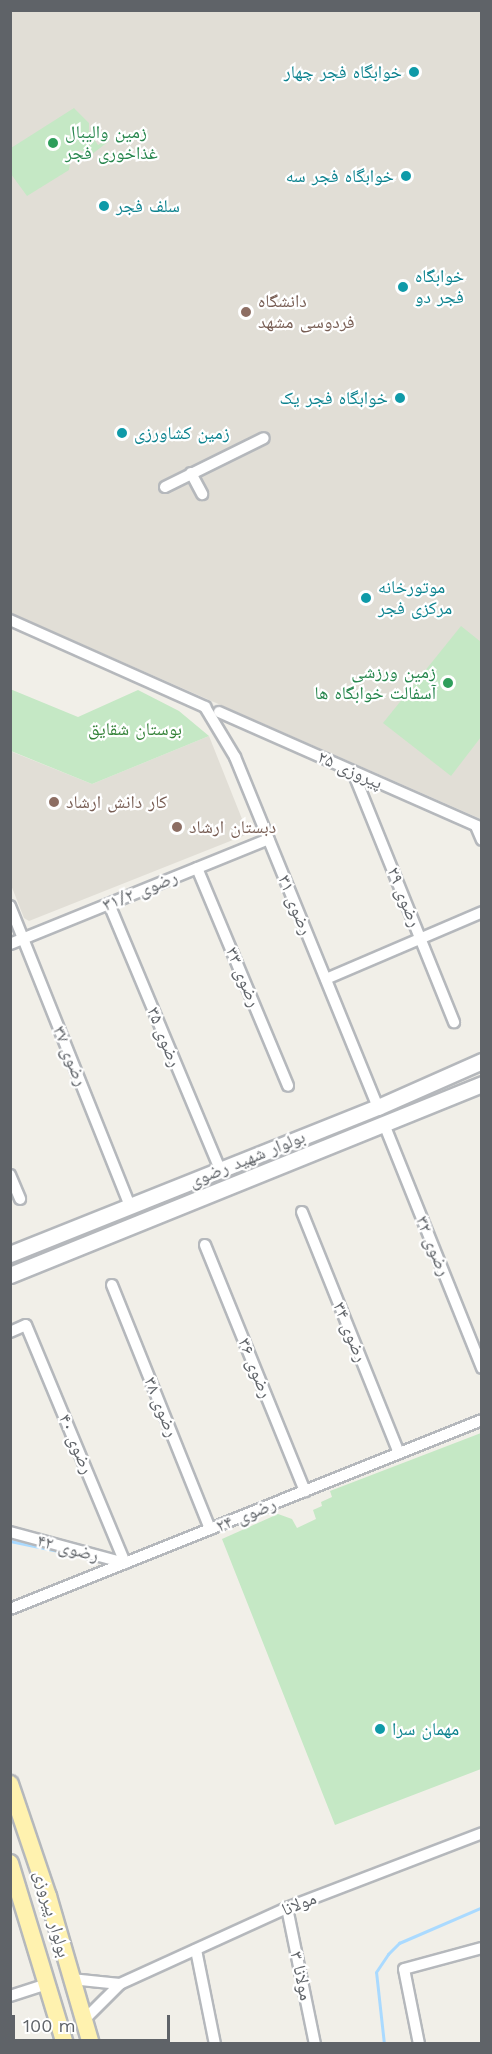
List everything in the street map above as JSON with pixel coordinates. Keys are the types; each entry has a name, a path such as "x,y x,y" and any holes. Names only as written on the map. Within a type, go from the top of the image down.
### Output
{"main road":[{"name":"بولوار پیروزی","path":"10,1784 48,1896 91,2043"},
{"name":"بولوار پیروزی","path":"10,1863 65,2043"}],"street":[{"path":"165,487 264,438"},
{"path":"191,473 202,494"},
{"name":"رضوی ۳۱","path":"10,620 206,706 235,757 378,1107"},
{"name":"پیروزی ۲۵","path":"219,712 479,827"},
{"name":"رضوی ۲۹","path":"353,772 454,1022"},
{"path":"479,827 482,840"},
{"name":"رضوی ۳۱/۲","path":"10,944 269,839"},
{"name":"رضوی ۳۳","path":"197,868 288,1086"},
{"name":"رضوی ۳۵","path":"109,904 220,1170"},
{"name":"رضوی ۳۷","path":"10,906 130,1206"},
{"path":"326,979 482,912"},
{"name":"بولوار شهید رضوی","path":"10,1254 378,1107 482,1061"},
{"name":"بولوار شهید رضوی","path":"10,1275 482,1084"},
{"path":"378,1107 384,1124"},
{"name":"رضوی ۳۲","path":"384,1124 482,1368"},
{"path":"10,1175 20,1198"},
{"name":"رضوی ۳۴","path":"302,1212 399,1453"},
{"name":"رضوی ۳۶","path":"206,1245 305,1491"},
{"name":"رضوی ۳۸","path":"112,1285 210,1529"},
{"name":"رضوی ۴۰","path":"10,1332 26,1325 125,1563"},
{"name":"رضوی ۲۴","path":"10,1609 482,1420"},
{"name":"رضوی ۴۲","path":"10,1532 125,1563"},
{"name":"مولانا","path":"120,1984 287,1908 482,1833"},
{"name":"مولانا ۳","path":"287,1908 315,2043"},
{"path":"419,2043 404,1969 482,1948"},
{"path":"196,1950 215,2043"},
{"path":"71,1979 120,1984"},
{"path":"10,1996 46,1984"},
{"path":"84,2020 120,1984"}],"shaded area":[{"name":"دانشگاه فردوسی مشهد","path":"11,11 481,11 481,819 11,613"},
{"path":"209,736 248,834 29,921 24,918 11,885 10,751 92,784"}],"green space":[{"name":"زمین والیبال غذاخوری فجر","path":"74,108 89,123 89,131 98,145 108,139 109,141 91,155 80,150 71,155 69,170 27,196 11,174 11,148"},
{"name":"زمین ورزشی آسفالت خوابگاه ها","path":"461,626 481,642 481,737 451,776 383,723"},
{"name":"بوستان شقایق","path":"10,689 78,717 138,690 179,711 209,736 92,784 11,751"},
{"path":"481,1433 481,1769 335,1825 222,1539 278,1514 292,1519 297,1528 316,1519 313,1510 322,1506 321,1502 332,1497 330,1491"}],"waterway":[{"path":"10,1541 73,1554"},
{"path":"384,2044 376,1972 388,1954 399,1943 482,1907"}],"place":[{"name":"خوابگاه فجر چهار","path":"414,72"},
{"name":"زمین والیبال غذاخوری فجر","path":"53,143"},
{"name":"خوابگاه فجر سه","path":"406,176"},
{"name":"سلف فجر","path":"104,206"},
{"name":"خوابگاه فجر دو","path":"403,287"},
{"name":"دانشگاه فردوسی مشهد","path":"246,312"},
{"name":"خوابگاه فجر یک","path":"400,398"},
{"name":"زمین کشاورزی","path":"122,433"},
{"name":"موتورخانه مرکزی فجر","path":"366,598"},
{"name":"زمین ورزشی آسفالت خوابگاه ها","path":"448,683"},
{"name":"کار دانش ارشاد","path":"54,802"},
{"name":"دبستان ارشاد","path":"177,827"},
{"name":"مهمان سرا","path":"380,1729"}]}
